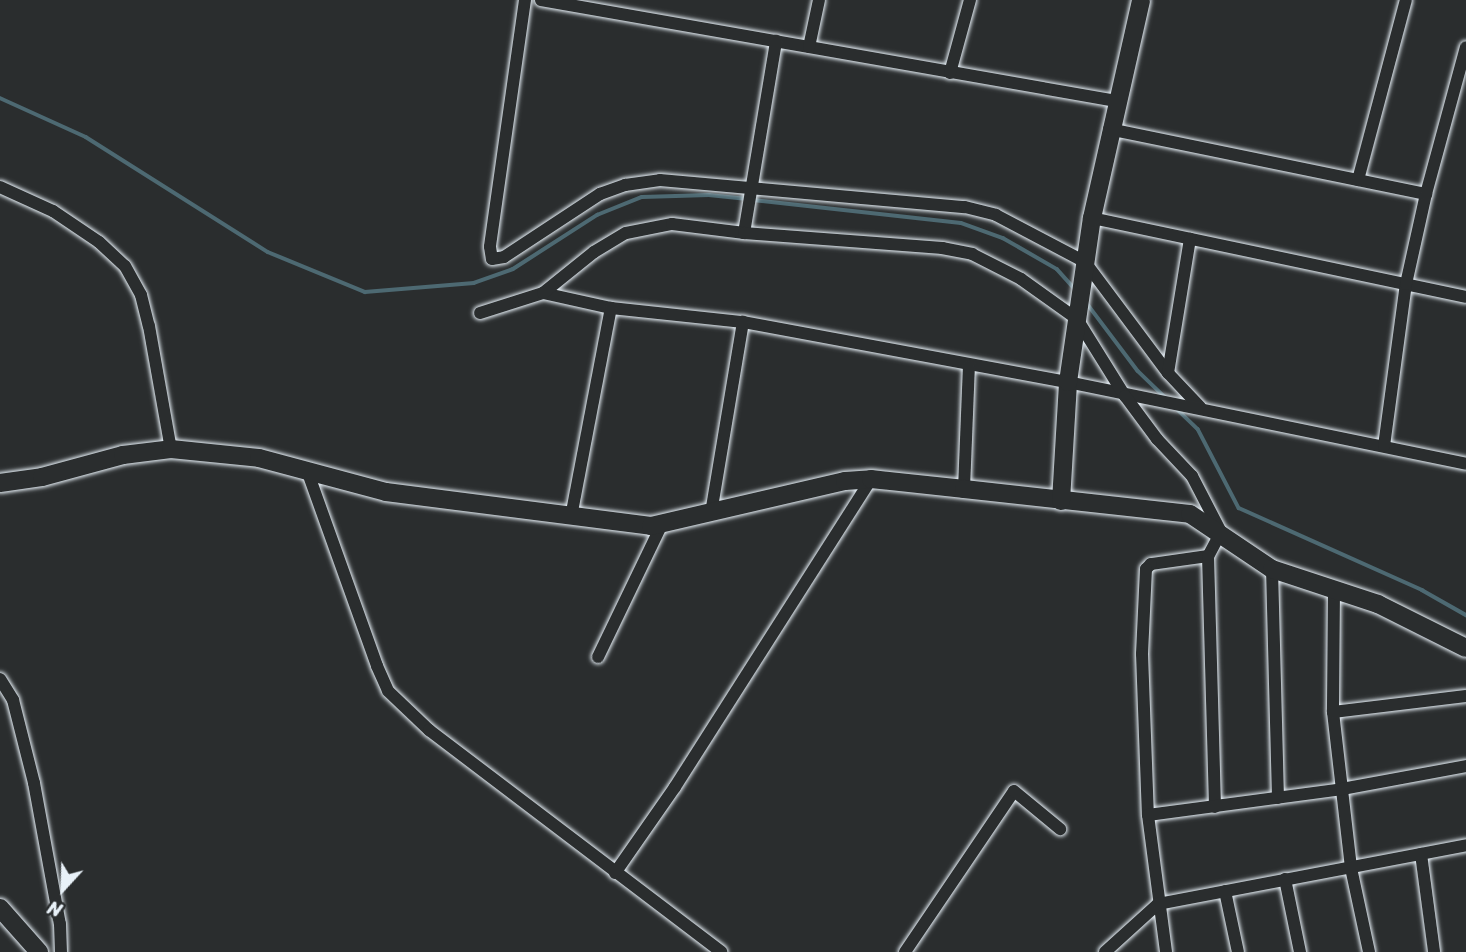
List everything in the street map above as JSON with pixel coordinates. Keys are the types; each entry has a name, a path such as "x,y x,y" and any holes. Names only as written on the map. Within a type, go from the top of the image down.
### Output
{"street":[{"path":"526,0 489,247 492,259 504,257 600,194 625,185 660,180 965,207 996,215 1085,268 1168,373 1200,407"},
{"path":"541,0 584,4 950,73 1116,101"},
{"path":"808,47 819,0"},
{"path":"950,73 970,0"},
{"path":"1061,501 1068,382 1092,218 1116,101 1141,0"},
{"path":"1358,180 1406,0"},
{"path":"744,233 776,41"},
{"path":"1384,446 1406,284 1426,194 1466,47"},
{"path":"1110,129 1426,194"},
{"path":"0,187 53,211 99,242 125,266 141,295 149,326 171,449"},
{"path":"1092,218 1466,297"},
{"path":"480,313 543,293 608,242 645,227 672,224 744,233 942,248 972,254 1078,313 1125,397 1157,439 1192,475 1221,532"},
{"path":"1168,373 1190,239"},
{"path":"543,293 611,308 743,322 969,366 1068,382 1125,397 1200,407 1466,464"},
{"path":"571,517 611,308"},
{"path":"711,513 743,322"},
{"path":"964,489 969,366"},
{"path":"0,483 42,477 123,455 171,449 259,458 386,492 650,526 845,481 871,479 1190,514 1221,532 1272,569 1378,604 1466,648"},
{"path":"308,473 388,691 429,730 721,952"},
{"path":"615,873 675,787 871,479"},
{"path":"598,657 662,524"},
{"path":"1215,807 1208,556 1221,532"},
{"path":"1166,952 1148,815 1142,654 1146,569 1151,564 1208,556"},
{"path":"1272,569 1278,798"},
{"path":"1334,590 1333,712 1351,868 1369,952"},
{"path":"0,679 13,700 34,783 60,924 61,952"},
{"path":"1333,712 1466,696"},
{"path":"1148,815 1342,789 1466,766"},
{"path":"905,952 1014,791 1060,829"},
{"path":"1105,952 1116,939 1158,904 1466,845"},
{"path":"1421,854 1434,952"},
{"path":"1285,879 1300,952"},
{"path":"1225,891 1238,952"},
{"path":"0,908 39,952"}],"waterway":[{"path":"0,98 86,137 268,252 365,292 474,283 513,269 597,215 642,197 709,195 745,199"},
{"path":"753,200 961,223 1003,238 1057,269 1074,288"},
{"path":"1086,302 1138,371 1166,398"},
{"path":"1177,409 1198,429 1239,508 1422,590 1466,615"}]}
